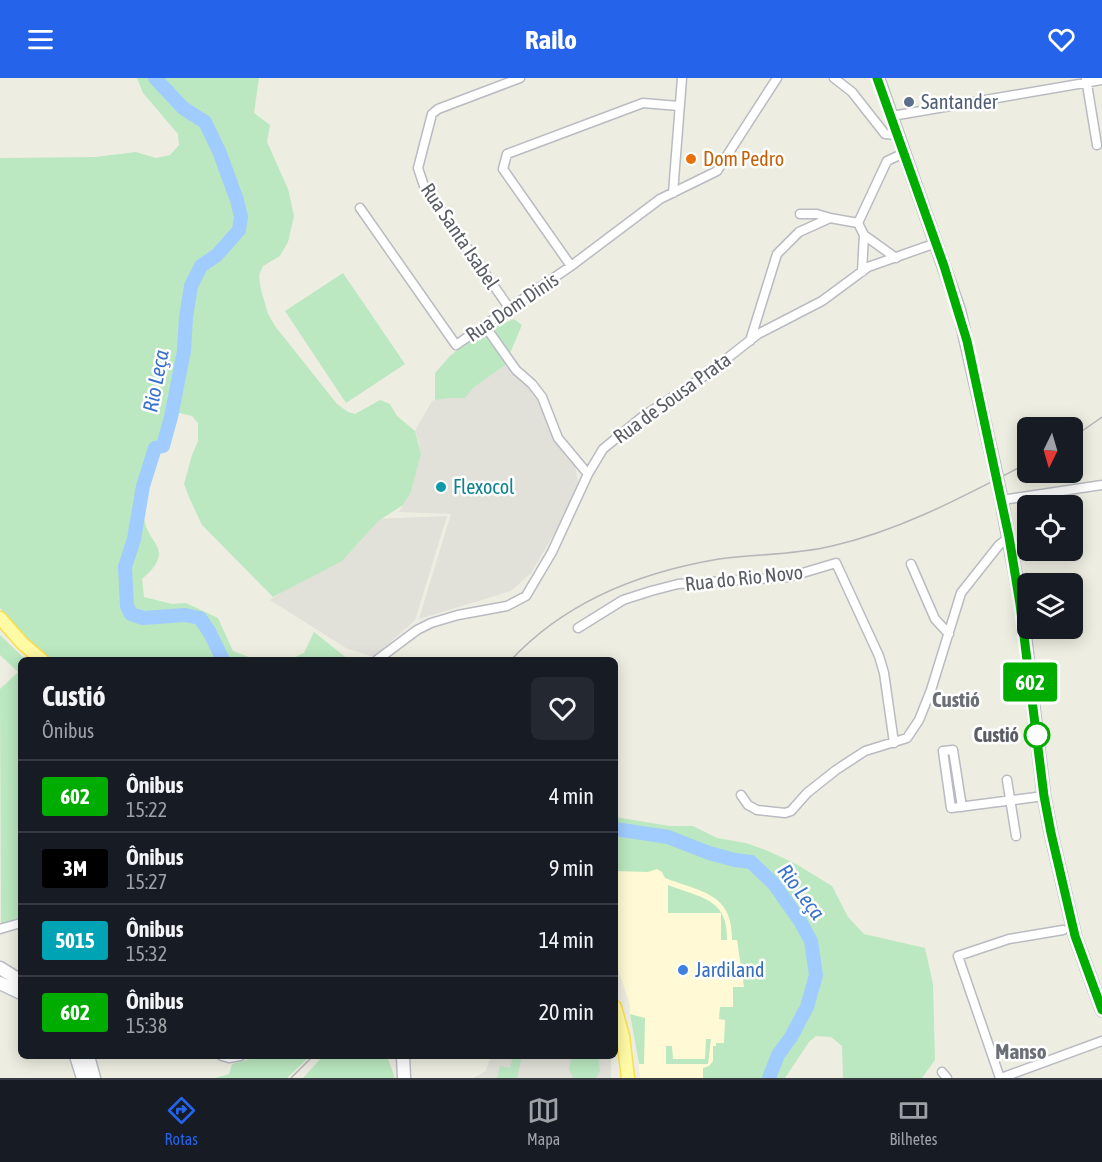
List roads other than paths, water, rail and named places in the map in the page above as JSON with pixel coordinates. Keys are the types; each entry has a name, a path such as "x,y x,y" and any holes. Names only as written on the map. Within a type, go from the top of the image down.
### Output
{"main road":[{"path":"878,78 959,310 967,341 1009,537 1020,604 1044,796 1075,936 1102,1010"},
{"path":"0,618 23,644 38,657"},
{"path":"0,628 29,657"},
{"path":"0,968 18,979"},
{"path":"0,983 18,992"},
{"path":"618,1018 623,1036 628,1078"},
{"path":"77,1059 83,1078"},
{"path":"89,1059 94,1078"},
{"path":"403,1059 404,1078"}],"street":[{"name":"Rua Santa Isabel","path":"510,309 424,186 418,168 432,114 520,78"},
{"path":"673,193 682,78"},
{"name":"Rua Dom Dinis","path":"360,208 456,345 571,266 660,199 717,171 777,78"},
{"path":"834,78 852,92 885,134 898,135"},
{"path":"892,116 1086,80 1102,80"},
{"path":"1086,80 1097,145"},
{"path":"571,266 503,168 507,154 643,103 680,106"},
{"path":"858,223 887,161 904,153"},
{"path":"800,214 817,214 858,223"},
{"path":"750,341 777,254 799,232 830,218"},
{"path":"858,223 864,235 896,258"},
{"path":"862,272 864,235"},
{"name":"Rua de Sousa Prata","path":"381,657 417,630 431,623 458,615 507,606 526,596 552,552 588,474 603,449 642,417 706,375 758,334 822,301 868,267 936,243"},
{"path":"485,326 516,370 532,384 542,397 558,438 588,474"},
{"path":"1001,496 1102,485"},
{"path":"741,795 748,805 757,810 785,813 836,770 865,751 906,738 919,720 961,593 999,545 1009,537"},
{"name":"Rua do Rio Novo","path":"578,628 623,600 678,584 789,577 836,563 879,656 884,673 894,743"},
{"path":"911,564 935,619 949,634"},
{"path":"962,807 953,750 943,751 951,808 962,807 1044,796"},
{"path":"1007,780 1016,836"},
{"path":"0,929 18,924"},
{"path":"1064,930 1009,939 958,956 1001,1078 1102,1041"}],"waterway":[{"name":"Rio Leça","path":"155,78 183,108 205,122 219,151 241,217 239,230 217,255 201,266 191,286 184,351 171,417 163,446 155,448 143,486 134,539 125,567 127,606 131,614 143,618 185,615 200,618 222,657"},
{"name":"Rio Leça","path":"618,829 668,837 709,853 751,862 774,884 800,921 811,941 816,975 807,1007 791,1037 778,1055 769,1078"}],"tram line":[{"path":"1083,430 1102,417"},
{"path":"514,657 556,621 606,592 633,581 719,559 804,551 858,539 932,511 1017,469"},
{"path":"291,1078 310,1059"}],"place":[{"name":"Santander","path":"909,102"},
{"name":"Dom Pedro","path":"691,159"},
{"name":"Flexocol","path":"441,487"},
{"name":"Custió","path":"1037,735"},
{"name":"Jardiland","path":"683,970"}],"district":[{"name":"Custió","path":"956,700"},
{"name":"Manso","path":"1021,1052"}]}
